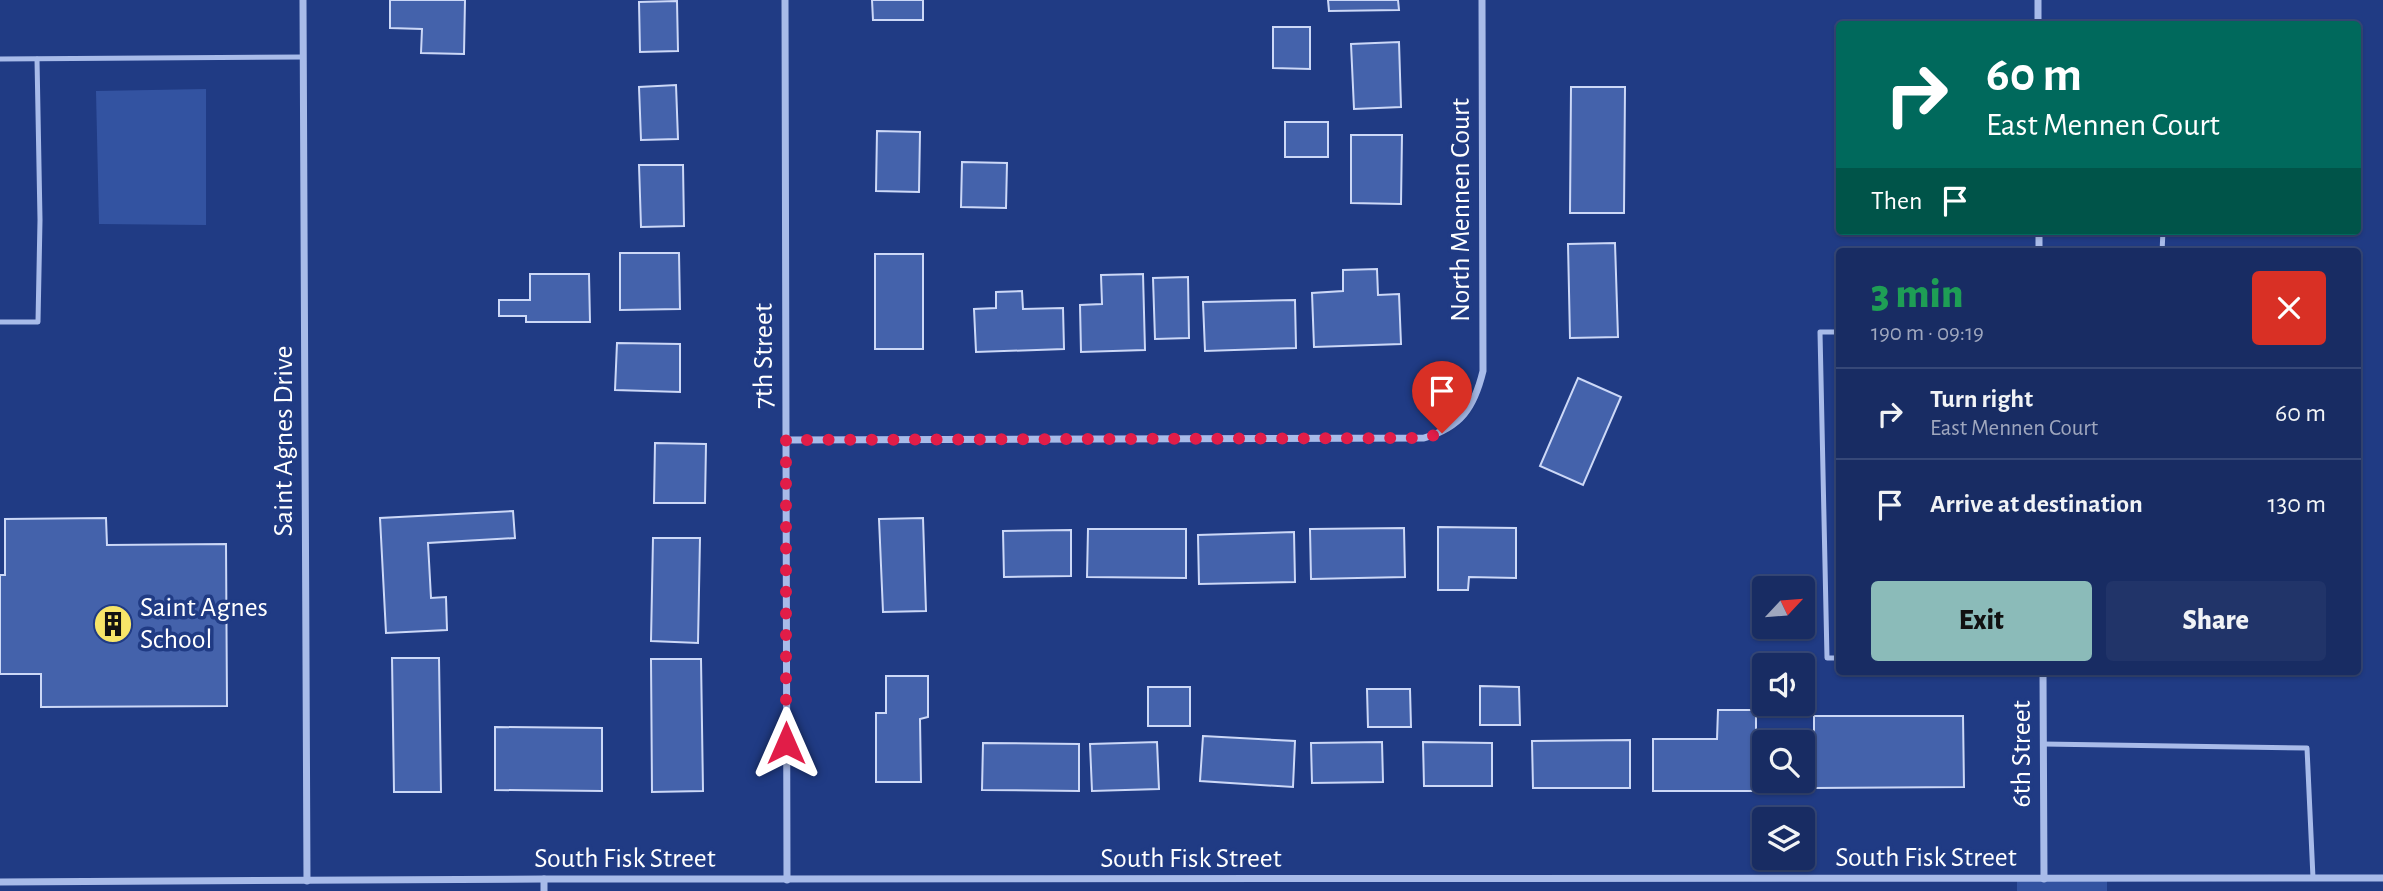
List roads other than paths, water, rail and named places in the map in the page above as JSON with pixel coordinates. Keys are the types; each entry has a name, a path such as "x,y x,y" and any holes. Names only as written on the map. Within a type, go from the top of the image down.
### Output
{"street":[{"name":"Saint Agnes Drive","path":"303,0 307,881"},
{"name":"7th Street","path":"785,0 786,880"},
{"name":"North Mennen Court","path":"786,440 1424,438 1442,433 1464,416 1477,396 1483,372 1482,0"},
{"path":"2038,0 2038,21"},
{"name":"6th Street","path":"2043,675 2044,879"},
{"name":"South Fisk Street","path":"0,882 2383,878"},
{"path":"544,879 544,891"}],"lane":[{"path":"0,59 303,57"},
{"path":"0,322 38,322 40,220 37,59"},
{"path":"1836,332 1820,332 1827,658 1836,658"},
{"path":"2043,744 2307,748 2313,878"}],"place":[{"name":"Saint Agnes School","path":"113,624"}]}
